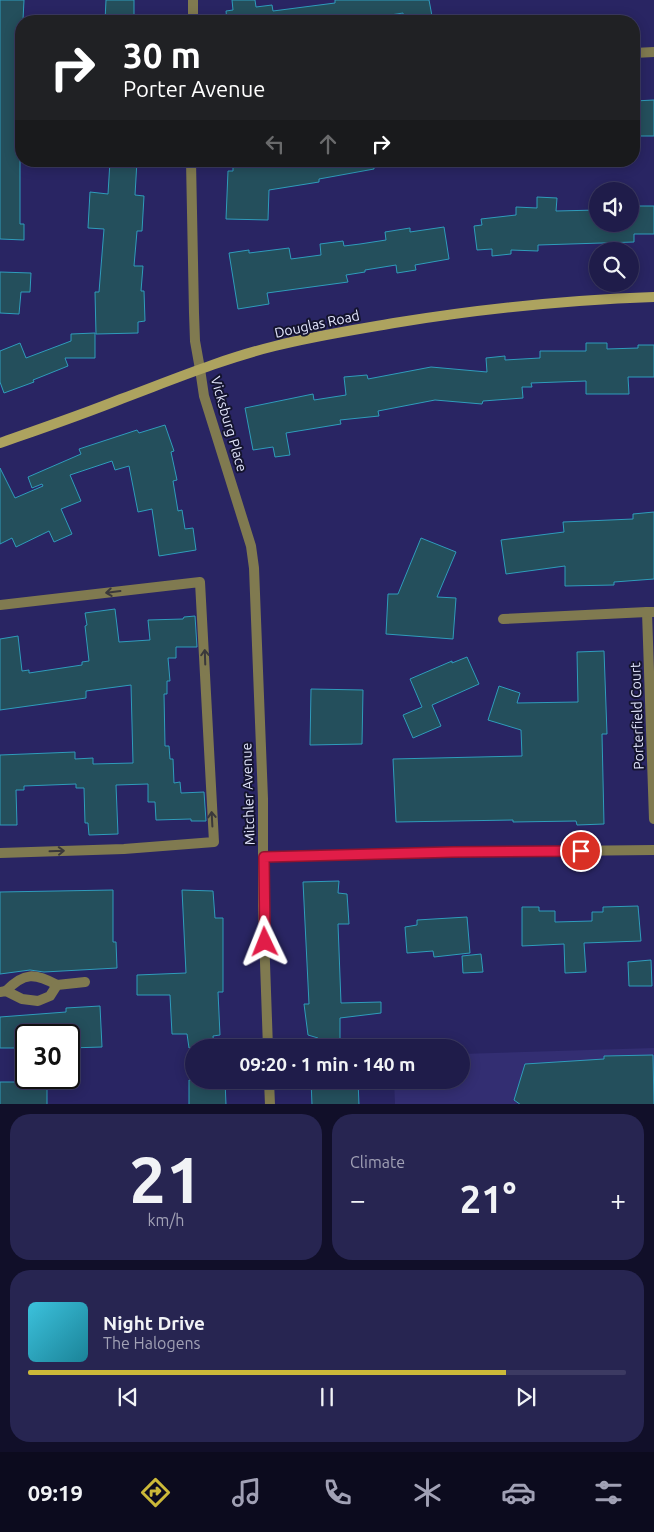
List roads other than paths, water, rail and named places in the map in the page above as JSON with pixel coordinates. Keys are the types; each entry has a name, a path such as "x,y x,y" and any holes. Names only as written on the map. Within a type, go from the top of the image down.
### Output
{"street":[{"path":"193,0 193,15"},
{"path":"640,53 654,52"},
{"name":"Vicksburg Place","path":"191,167 195,341 204,396 251,546 254,568 258,660"},
{"name":"Douglas Road","path":"0,443 91,411 200,369 274,346 337,332 437,316 528,305 654,297"},
{"path":"0,605 200,582 214,842 124,849 0,853"},
{"name":"Porterfield Court","path":"503,619 650,612 654,819"},
{"name":"Mitchler Avenue","path":"258,660 268,1039"},
{"path":"264,857 453,852 654,850"},
{"path":"3,991 19,979 28,976 44,978 57,985 85,982"},
{"path":"3,991 22,999 38,1001 50,996 57,985"},
{"path":"269,1089 270,1104"}]}
